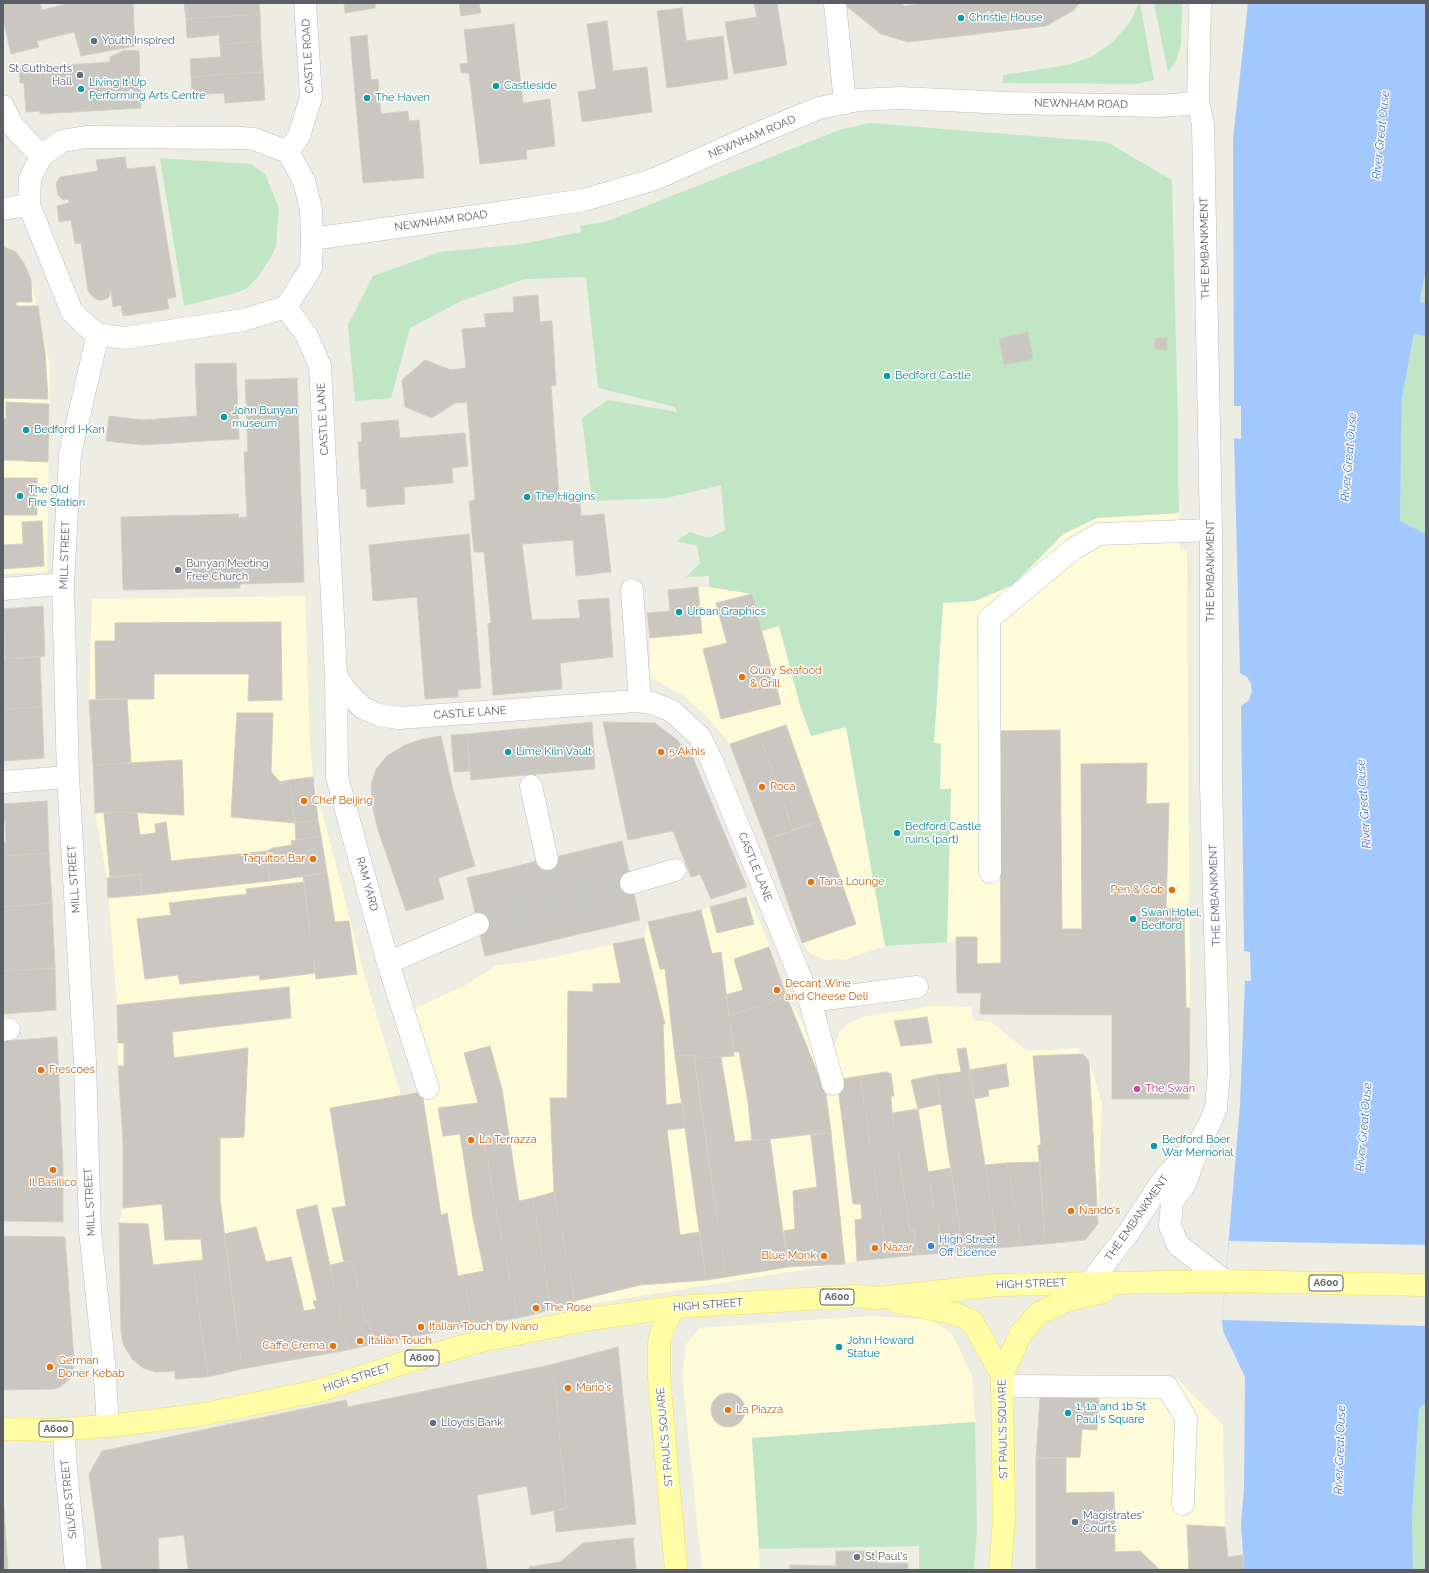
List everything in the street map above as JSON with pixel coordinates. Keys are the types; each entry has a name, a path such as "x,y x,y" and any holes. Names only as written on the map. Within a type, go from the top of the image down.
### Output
{"main road":[{"name":"HIGH STREET","path":"3,1429 64,1429 108,1426 198,1415 318,1391 403,1363 481,1341 590,1319 676,1307 856,1296 878,1298 984,1286 1150,1281 1426,1285"},
{"name":"A600","path":"1002,1380 1020,1333 1040,1313 1068,1300 1150,1281"},
{"name":"ST PAUL'S SQUARE","path":"878,1298 956,1314 972,1321 1002,1380 1004,1520 1000,1570"},
{"name":"ST PAUL'S SQUARE","path":"676,1307 668,1318 661,1334 659,1344 659,1377 676,1570"}],"street":[{"name":"CASTLE ROAD","path":"288,152 299,136 311,97 305,3"},
{"path":"834,3 845,103"},
{"name":"THE EMBANKMENT","path":"1200,3 1198,103 1203,124 1211,530 1211,784 1219,1072 1216,1108 1202,1137 1185,1184 1172,1202 1170,1226 1178,1245 1225,1281"},
{"name":"NEWNHAM ROAD","path":"312,239 584,200 655,180 761,132 819,108 858,100 900,98 1008,103 1159,106 1198,103"},
{"path":"3,106 12,125 41,156"},
{"path":"86,137 241,138 254,139 288,152 304,181 311,209 311,268 286,307 244,320 158,334 124,338 98,334 72,312 29,205 30,179 41,156 62,141 86,137"},
{"path":"3,208 29,205"},
{"name":"CASTLE LANE","path":"286,307 307,336 320,366 336,675 346,691 363,708 379,715 399,718 640,701 652,703 672,711 700,737 711,758 810,1001 833,1084"},
{"name":"MILL STREET","path":"98,334 70,454 63,584 68,778 85,1062 90,1230 104,1356 108,1426"},
{"path":"990,872 989,619 1074,549 1099,534 1211,530"},
{"path":"3,589 63,584"},
{"path":"632,590 640,701"},
{"name":"RAM YARD","path":"336,675 337,777 388,963 428,1088"},
{"path":"3,782 68,778"},
{"path":"531,786 547,859"},
{"path":"631,883 675,870"},
{"path":"388,963 478,924"},
{"path":"810,1001 917,987"},
{"name":"THE EMBANKMENT","path":"1090,1283 1129,1232 1162,1181 1202,1137"},
{"path":"1002,1380 1167,1387 1186,1418 1183,1504"},
{"name":"SILVER STREET","path":"64,1429 65,1458 76,1570"}],"shaded area":[{"path":"3,247 15,251 24,263 31,280 50,365 47,572 3,574"},
{"path":"1179,513 1180,548 1187,552 1190,1008 1189,1099 1112,1099 1112,1015 980,1014 980,993 957,993 957,942 947,942 950,790 940,789 941,744 934,743 943,603 975,601 1013,585 1063,534 1097,518"},
{"path":"709,587 752,594 762,631 779,626 800,705 811,736 846,727 885,946 847,959 825,960 811,954 802,943 730,744 707,717 684,696 650,677 650,638 647,613 670,611 668,590"},
{"path":"305,596 310,744 313,777 365,977 401,1095 422,1092 414,1009 464,986 497,965 534,961 644,938 648,922 701,910 748,896 770,946 787,997 821,1054 833,1052 839,1032 850,1022 867,1016 933,1006 971,1007 973,1020 991,1022 1027,1051 1078,1048 1089,1061 1102,1102 1098,1224 1085,1240 857,1261 561,1309 195,1379 175,1379 175,1371 156,1372 143,1368 132,1359 124,1346 121,1333 119,1223 123,1208 123,1142 118,1066 117,1005 107,878 95,813 89,700 92,599"},
{"path":"871,1316 932,1320 952,1334 972,1376 975,1422 752,1438 760,1570 702,1570 682,1375 686,1344 700,1328","holes":["733,1393 743,1401 744,1415 735,1426 723,1427 712,1417 711,1404 719,1394"]},
{"path":"1040,1379 1177,1379 1223,1425 1225,1527 1228,1557 1243,1555 1244,1570 1036,1570 1036,1458"}],"green space":[{"path":"1139,3 1154,80 1136,84 1003,83 1003,75 1068,65 1091,57 1113,42 1130,22"},
{"path":"1154,3 1182,3 1181,45 1176,62 1168,72"},
{"path":"870,123 1107,142 1172,180 1178,426 1179,513 1097,518 1063,534 1013,585 975,601 943,603 934,743 941,744 940,789 951,789 947,942 885,946 846,727 811,736 800,705 779,626 762,631 752,594 709,587 709,576 686,577 700,563 697,546 676,541 690,532 709,538 725,530 721,485 667,498 592,501 582,418 608,400 677,412 675,407 598,388 586,277 525,279 461,301 410,328 391,398 355,401 348,325 373,276 440,252 522,244 581,232 580,226 608,221 842,129"},
{"path":"160,158 251,164 265,174 279,208 276,247 257,278 246,289 184,306"},
{"path":"1426,270 1426,534 1400,521 1402,398"},
{"path":"1426,1402 1426,1570 1413,1570 1412,1518 1419,1409"},
{"path":"975,1422 977,1529 974,1570 919,1570 919,1546 759,1549 752,1438"}],"water":[{"name":"River Great Ouse","path":"1248,3 1426,3 1426,269 1402,398 1400,521 1426,534 1426,1402 1419,1409 1412,1518 1413,1570 1244,1570 1241,1523 1244,1488 1245,1377 1223,1331 1222,1320 1240,1105 1245,981 1251,981 1250,952 1244,951 1241,706 1249,700 1252,691 1251,684 1247,677 1240,673 1234,438 1241,439 1241,406 1234,406 1233,139"}],"pier":[{"path":"1229,1241 1426,1245 1426,1326 1222,1320"}],"building":[{"path":"3,3 40,3 42,10 71,3 133,3 135,46 81,56 74,32 37,41 39,47 11,54 3,19"},
{"path":"184,3 259,3 260,14 186,19"},
{"path":"344,3 375,3 375,8 345,13"},
{"path":"459,3 479,3 481,13 461,16"},
{"path":"754,3 777,3 787,65 734,74 725,22 757,17"},
{"name":"Christie House","path":"846,3 901,3 904,6 929,3 1079,3 1074,10 1046,26 908,42 881,34 846,6"},
{"path":"682,8 686,41 723,36 728,79 667,88 657,11"},
{"path":"260,14 261,41 220,45 219,35 187,38 186,19"},
{"path":"607,21 613,71 647,67 652,112 582,122 578,92 596,89 587,24"},
{"name":"Castleside","path":"514,24 523,103 550,99 555,146 526,150 527,159 480,164 469,73 461,73 460,64 468,63 464,30"},
{"name":"The Haven","path":"367,35 371,80 378,79 381,114 408,111 409,121 419,120 424,178 363,183 350,37"},
{"path":"261,41 263,72 191,77 190,59 221,57 220,45"},
{"name":"St Cuthberts Hall","path":"125,50 139,51 141,108 40,114 40,111 26,112 24,83 20,83 19,68 110,62 110,57"},
{"path":"263,72 265,100 225,103 224,93 192,95 191,77"},
{"path":"125,157 127,169 155,166 176,297 167,299 169,309 123,316 121,305 113,307 111,290 109,297 104,300 98,300 88,291 81,243 75,244 71,220 59,222 57,206 69,203 68,199 63,200 58,195 56,183 60,177 98,171 96,160"},
{"path":"3,247 15,251 24,263 31,280 32,302 16,302 16,306 38,306 45,352 48,399 3,398"},
{"name":"The Higgins","path":"538,295 540,322 552,321 556,385 551,386 559,494 579,492 581,516 604,514 611,572 576,576 573,540 522,544 532,620 580,618 578,600 609,598 613,657 560,663 562,689 493,695 488,624 491,623 484,552 474,552 469,501 475,500 467,402 455,403 432,418 405,407 402,380 425,360 451,370 466,368 462,329 486,327 484,314 514,312 513,297"},
{"path":"1028,332 1033,359 1004,365 999,339"},
{"path":"1155,338 1167,338 1167,350 1154,349"},
{"path":"236,363 239,439 142,445 106,441 109,416 143,420 197,416 195,364"},
{"path":"297,378 304,582 240,584 240,588 123,590 121,517 239,514 238,518 247,517 244,452 248,452 245,380"},
{"name":"Bedford I-Kan","path":"6,402 49,404 48,462 4,460 3,419 6,419"},
{"path":"398,420 400,438 465,433 468,466 452,468 453,483 404,487 405,504 367,507 366,489 361,489 358,442 362,442 361,423"},
{"name":"The Old Fire Station","path":"3,478 37,478 37,515 3,515"},
{"path":"42,521 44,566 3,569 3,545 23,544 22,522"},
{"path":"469,534 481,688 458,690 458,697 425,699 417,597 373,601 369,545"},
{"name":"Urban Graphics","path":"698,587 702,633 650,638 647,613 670,611 668,590"},
{"name":"Quay Seafood & Grill","path":"752,594 781,704 721,719 703,649 727,643 716,603"},
{"path":"43,606 45,656 5,659 3,609"},
{"path":"281,622 282,700 248,701 249,674 154,674 154,699 96,699 95,641 115,641 115,623"},
{"path":"40,657 42,707 3,709 3,659"},
{"path":"127,699 131,763 93,765 89,700"},
{"path":"42,707 44,758 3,761 3,709"},
{"path":"237,713 273,713 271,772 280,782 289,780 295,823 231,817"},
{"path":"592,722 595,769 471,780 467,734"},
{"path":"603,722 655,723 676,739 693,758 747,887 711,899 700,874 691,877 673,831 628,840"},
{"path":"786,725 820,821 793,830 759,734"},
{"name":"Swan Hotel, Bedford","path":"1060,730 1062,929 1082,929 1081,764 1147,763 1146,804 1169,803 1166,909 1184,909 1186,1008 1190,1008 1189,1099 1112,1099 1112,1015 980,1014 981,993 957,993 956,937 977,937 977,964 1001,963 1000,731"},
{"path":"467,734 470,771 454,772 451,735"},
{"name":"Roca","path":"759,734 793,830 766,840 730,744"},
{"path":"441,736 453,789 475,866 438,878 444,899 406,911 378,830 372,805 371,785 376,769 387,756 405,745 423,739"},
{"path":"182,760 184,815 122,812 95,813 93,765"},
{"path":"313,777 318,820 295,823 289,780"},
{"path":"47,801 49,853 3,856 3,843 6,843 5,821 3,821 3,804"},
{"path":"104,813 137,813 140,835 156,833 155,824 166,822 171,861 267,851 270,881 142,895 140,874 110,877"},
{"path":"318,820 321,836 296,840 295,823"},
{"name":"Tana Lounge","path":"820,821 856,924 802,943 766,840"},
{"path":"321,836 327,873 270,881 267,851 273,848 292,845 291,841"},
{"path":"622,841 640,920 485,956 467,878"},
{"path":"49,853 52,903 3,907 3,856"},
{"path":"327,873 335,922 349,921 357,974 316,979 303,876"},
{"path":"140,874 142,895 108,898 107,878"},
{"path":"304,882 315,973 260,980 259,975 180,984 178,975 145,979 137,919 171,915 169,903 247,894 246,889"},
{"path":"746,897 754,924 717,933 710,907"},
{"path":"52,903 55,968 3,971 3,907"},
{"path":"701,910 712,954 721,952 734,1056 694,1059 694,1055 675,1056 665,969 660,969 648,922"},
{"path":"644,938 665,1024 663,1024 666,1105 682,1103 685,1128 667,1130 680,1235 700,1232 706,1280 640,1285 575,1301 554,1192 550,1098 567,1098 568,991 593,992 593,984 621,983 613,944"},
{"path":"769,947 787,997 729,1016 726,995 743,990 734,959"},
{"path":"55,968 56,1010 3,1014 3,971"},
{"path":"289,987 291,1018 172,1032 174,1058 248,1048 244,1137 220,1138 220,1199 242,1369 208,1377 192,1261 203,1260 201,1239 165,1240 162,1204 123,1208 123,1142 118,1066 124,1066 124,1043 118,1043 117,1005"},
{"path":"787,997 826,1094 831,1132 752,1141 748,1102 739,1052 734,1052 729,1016"},
{"path":"927,1017 932,1043 901,1046 894,1021"},
{"path":"57,1037 63,1168 63,1222 3,1221 3,1041"},
{"path":"490,1046 502,1089 519,1201 533,1198 551,1310 518,1318 497,1216 478,1103 464,1053"},
{"path":"966,1048 994,1221 996,1248 963,1251 936,1075 961,1072 957,1049"},
{"path":"1083,1054 1089,1061 1098,1224 1085,1240 1045,1244 1038,1145 1041,1145 1033,1056"},
{"path":"694,1055 726,1277 706,1280 675,1056"},
{"path":"721,1057 735,1142 770,1139 788,1267 726,1277 694,1059"},
{"path":"1006,1064 1009,1086 988,1090 989,1096 974,1099 969,1070"},
{"path":"886,1072 891,1074 894,1096 891,1096 892,1113 910,1231 914,1230 918,1255 887,1258 860,1076"},
{"path":"936,1075 941,1104 918,1109 911,1080"},
{"path":"860,1076 887,1258 857,1261 855,1220 862,1219 861,1204 853,1204 837,1080"},
{"path":"422,1092 441,1215 447,1213 458,1276 462,1275 474,1325 374,1344 369,1321 365,1322 352,1260 344,1262 332,1208 346,1206 330,1108"},
{"path":"478,1103 497,1216 518,1318 474,1325 462,1275 484,1271 473,1218 460,1134 443,1136 438,1108"},
{"path":"918,1109 932,1197 944,1253 918,1255 914,1230 910,1231 892,1113"},
{"path":"831,1132 845,1264 788,1267 784,1231 795,1229 793,1191 817,1187 811,1135"},
{"path":"1040,1162 1045,1244 1022,1246 1007,1163"},
{"path":"1007,1163 1022,1246 996,1248 994,1221 985,1165"},
{"path":"951,1168 963,1251 944,1253 928,1172"},
{"path":"554,1192 575,1301 551,1310 533,1198"},
{"path":"317,1205 348,1350 242,1369 224,1234 256,1227 266,1262 291,1257 304,1311 316,1309 313,1301 317,1300 296,1210"},
{"path":"119,1223 148,1224 153,1265 192,1261 208,1377 175,1379 175,1371 156,1372 143,1368 132,1359 124,1346 121,1333"},
{"path":"3,1236 65,1237 74,1360 73,1372 70,1379 60,1387 54,1389 3,1390"},
{"path":"352,1260 365,1322 369,1321 374,1344 348,1350 330,1265"},
{"path":"618,1347 636,1524 556,1532 554,1511 567,1508 556,1390 550,1365"},
{"path":"550,1365 556,1390 567,1508 531,1515 527,1486 477,1495 487,1570 188,1570 184,1535 158,1538 159,1570 102,1570 89,1474 102,1451 346,1400 348,1407"},
{"name":"La Piazza","path":"728,1393 740,1398 745,1410 740,1422 728,1427 716,1422 711,1410 716,1398"},
{"name":"1, 1a and 1b St Paul's Square","path":"1040,1396 1099,1397 1097,1430 1082,1429 1080,1457 1036,1458"},
{"name":"Magistrates' Courts","path":"1036,1458 1066,1458 1066,1493 1114,1492 1115,1552 1140,1551 1160,1570 1036,1570"},
{"path":"3,1493 8,1570 3,1570"},
{"path":"1187,1525 1225,1527 1228,1557 1243,1555 1244,1570 1189,1570"},
{"path":"633,1538 636,1570 529,1570 529,1567 560,1562 583,1543"},
{"name":"St Paul's","path":"836,1551 877,1551 877,1563 908,1563 908,1570 790,1570 790,1565 836,1566"}],"waterway":[{"path":"1375,304 1426,320"}],"tunnel":[{"path":"547,859 557,903"},
{"path":"478,924 631,883"}],"place":[{"name":"Christie House","path":"961,18"},
{"name":"Youth Inspired","path":"94,41"},
{"name":"St Cuthberts Hall","path":"80,75"},
{"name":"Castleside","path":"496,86"},
{"name":"Living It Up Performing Arts Centre","path":"81,89"},
{"name":"The Haven","path":"367,98"},
{"name":"Bedford Castle","path":"887,376"},
{"name":"John Bunyan museum","path":"224,417"},
{"name":"Bedford I-Kan","path":"26,430"},
{"name":"The Old Fire Station","path":"20,496"},
{"name":"The Higgins","path":"527,497"},
{"name":"Bunyan Meeting Free Church","path":"178,570"},
{"name":"Urban Graphics","path":"679,612"},
{"name":"Quay Seafood & Grill","path":"742,677"},
{"name":"Lime Kiln Vault","path":"508,752"},
{"name":"5 Akhis","path":"661,752"},
{"name":"Roca","path":"762,787"},
{"name":"Chef Beijing","path":"304,801"},
{"name":"Bedford Castle ruins (part)","path":"897,833"},
{"name":"Taquitos Bar","path":"313,859"},
{"name":"Tana Lounge","path":"811,882"},
{"name":"Pen & Cob","path":"1172,890"},
{"name":"Swan Hotel, Bedford","path":"1133,919"},
{"name":"Decant Wine and Cheese Deli","path":"777,990"},
{"name":"Frescoes","path":"41,1070"},
{"name":"The Swan","path":"1137,1089"},
{"name":"La Terrazza","path":"471,1140"},
{"name":"Bedford Boer War Memorial","path":"1154,1146"},
{"name":"Il Basilico","path":"53,1170"},
{"name":"Nando's","path":"1071,1211"},
{"name":"High Street Off Licence","path":"931,1246"},
{"name":"Nazar","path":"875,1248"},
{"name":"Blue Monk","path":"824,1256"},
{"name":"The Rose","path":"536,1308"},
{"name":"Italian Touch by Ivano","path":"421,1327"},
{"name":"Italian Touch","path":"360,1341"},
{"name":"Caffe Crema","path":"333,1346"},
{"name":"John Howard Statue","path":"839,1347"},
{"name":"German Doner Kebab","path":"50,1367"},
{"name":"Mario's","path":"568,1388"},
{"name":"La Piazza","path":"728,1410"},
{"name":"1, 1a and 1b St Paul's Square","path":"1068,1413"},
{"name":"Lloyds Bank","path":"433,1423"},
{"name":"Magistrates' Courts","path":"1075,1522"},
{"name":"St Paul's","path":"857,1557"}]}
